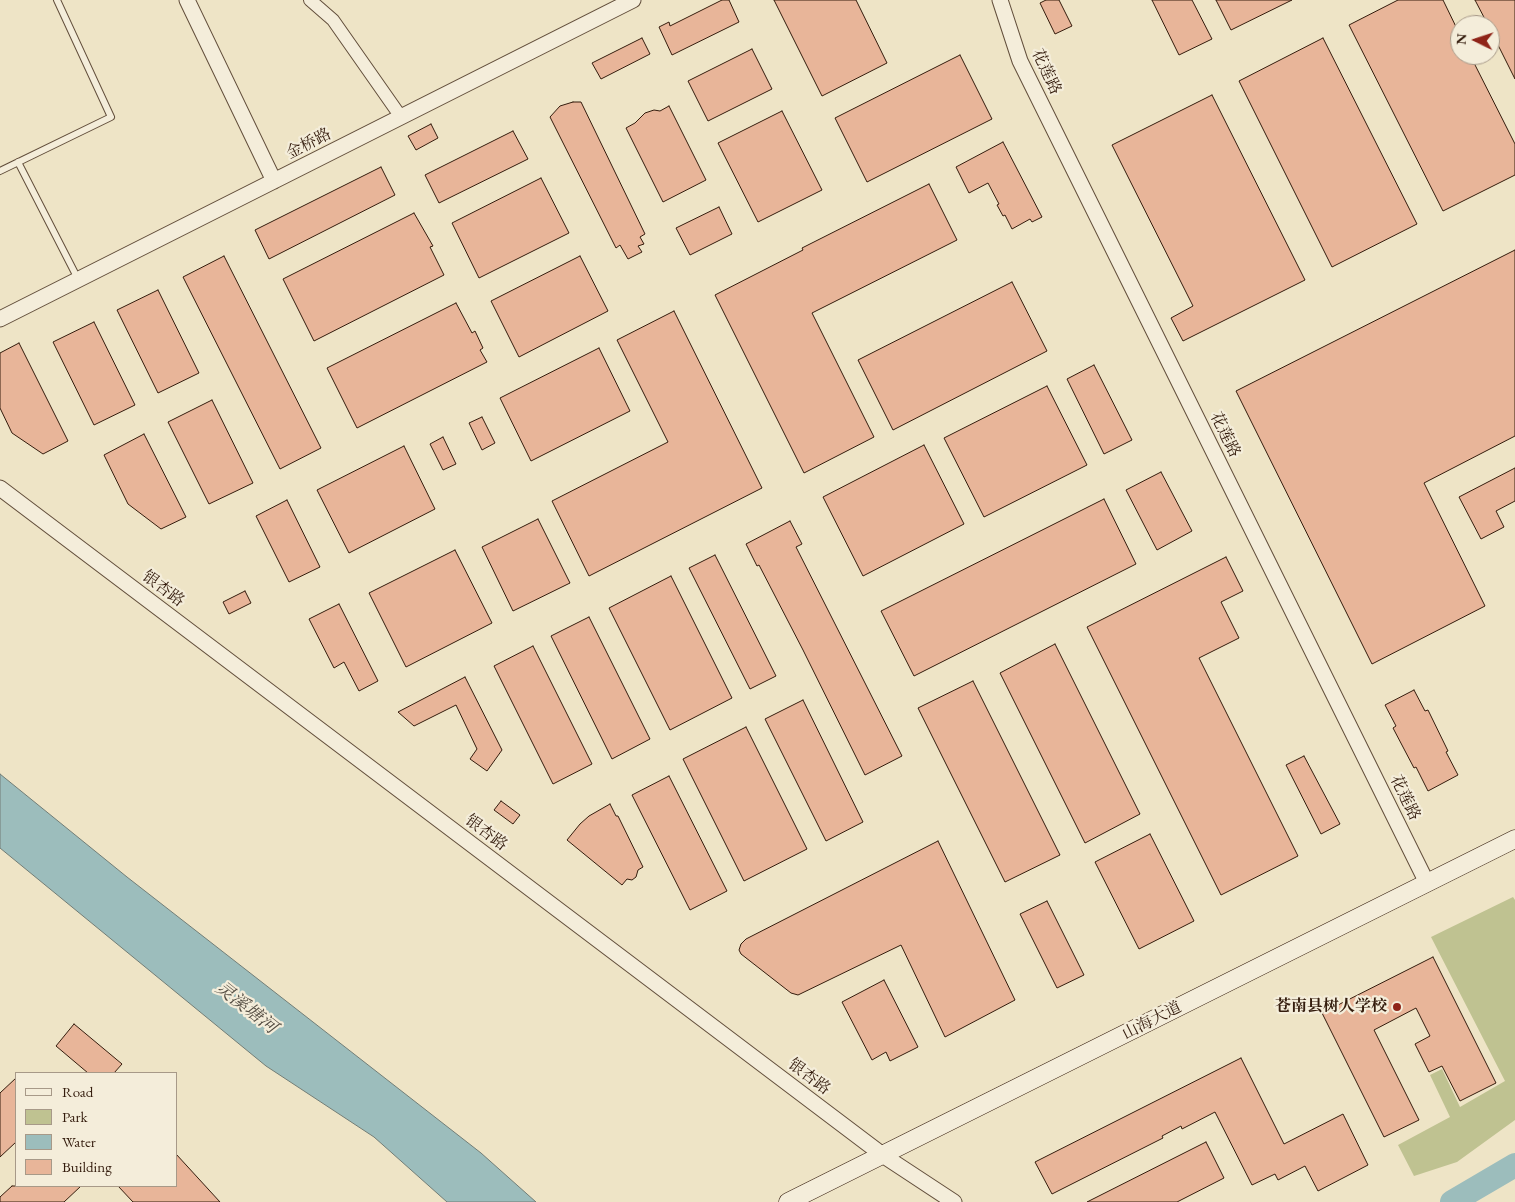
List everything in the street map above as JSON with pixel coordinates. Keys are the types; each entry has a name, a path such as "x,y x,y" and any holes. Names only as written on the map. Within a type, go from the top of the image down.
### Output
{"main road":[{"name":"山海大道","path":"788,1202 884,1156 1515,839"}],"street":[{"path":"187,0 274,181"},
{"path":"310,0 332,20 401,117"},
{"name":"金桥路","path":"0,319 634,0"},
{"name":"花莲路","path":"1000,0 1020,61 1427,883"},
{"name":"银杏路","path":"0,488 884,1156 954,1202"}],"lane":[{"path":"0,171 111,117 57,0"},
{"path":"18,162 78,280"}],"green space":[{"path":"1513,897 1515,900 1515,1120 1457,1162 1414,1176 1398,1145 1450,1117 1430,1075 1442,1069 1460,1107 1505,1081 1431,937"}],"water":[{"name":"灵溪塘河","path":"0,774 127,877 481,1153 536,1202 447,1202 374,1137 266,1066 0,848"}],"building":[{"path":"722,0 729,0 739,22 672,55 659,27 669,22 670,26"},
{"path":"774,0 856,0 887,63 822,96"},
{"path":"1046,0 1059,0 1072,26 1055,34 1040,3"},
{"path":"1152,0 1192,0 1212,39 1179,55"},
{"path":"1216,0 1292,0 1231,30"},
{"path":"1398,0 1443,0 1450,15 1450,65 1475,65 1515,144 1515,175 1443,211 1349,25"},
{"path":"1475,0 1515,0 1515,79 1500,49 1500,15 1483,15"},
{"path":"642,38 650,54 601,79 592,63"},
{"path":"1323,38 1417,224 1332,267 1239,81"},
{"path":"752,49 772,89 708,121 688,81"},
{"path":"960,55 992,119 867,182 835,118"},
{"path":"1212,95 1305,280 1183,341 1171,318 1193,306 1112,145"},
{"path":"581,102 645,234 640,237 644,244 638,246 642,252 628,259 620,245 616,248 550,117 560,106"},
{"path":"669,106 706,180 663,202 626,128 635,123 645,113 654,110 660,111"},
{"path":"782,111 822,190 758,222 718,143"},
{"path":"431,124 438,138 416,150 408,136"},
{"path":"513,131 528,159 439,203 425,175"},
{"path":"1003,142 1042,217 1032,222 1030,219 1012,229 997,205 999,204 988,183 969,193 956,167"},
{"path":"381,167 395,195 269,259 255,230"},
{"path":"541,178 569,233 479,278 452,223"},
{"path":"929,184 957,240 812,313 874,437 804,473 715,295 803,250 802,248"},
{"path":"719,207 732,234 690,255 676,228"},
{"path":"414,213 433,246 430,247 444,275 314,341 283,279"},
{"path":"1515,250 1515,436 1424,483 1485,606 1372,664 1236,391"},
{"path":"224,256 321,448 280,469 183,277"},
{"path":"580,256 608,311 519,357 491,301"},
{"path":"1012,282 1047,351 893,430 858,360"},
{"path":"158,290 199,373 158,393 117,310"},
{"path":"456,303 472,333 475,331 483,348 480,350 487,362 357,428 327,368"},
{"path":"674,311 762,488 589,576 552,501 668,442 617,340"},
{"path":"94,322 135,405 94,425 53,342"},
{"path":"19,343 68,441 43,454 12,433 0,408 0,353"},
{"path":"599,348 630,411 531,461 500,398"},
{"path":"1094,365 1132,440 1104,454 1067,379"},
{"path":"1047,386 1087,465 984,517 944,438"},
{"path":"212,400 253,483 209,504 168,422"},
{"path":"482,417 495,443 482,450 469,423"},
{"path":"144,434 186,517 161,529 128,504 104,455"},
{"path":"443,437 456,464 443,470 430,444"},
{"path":"924,445 964,524 863,576 823,497"},
{"path":"404,446 435,509 349,553 317,490"},
{"path":"1515,468 1515,501 1496,511 1504,527 1481,539 1459,497"},
{"path":"1161,472 1192,531 1157,550 1126,490"},
{"path":"1104,499 1136,564 914,676 881,611"},
{"path":"287,500 320,567 289,582 256,516"},
{"path":"538,519 570,583 513,611 482,547"},
{"path":"790,521 802,544 796,547 902,756 865,775 803,650 759,565 757,566 746,544"},
{"path":"455,550 492,623 406,667 369,593"},
{"path":"715,555 776,676 750,689 689,568"},
{"path":"1226,557 1243,591 1221,602 1239,638 1199,658 1298,856 1221,895 1087,627"},
{"path":"671,576 732,698 670,730 609,608"},
{"path":"245,591 251,603 229,614 223,602"},
{"path":"339,604 378,681 359,691 344,662 334,668 309,619"},
{"path":"589,617 650,739 612,759 551,636"},
{"path":"1055,644 1140,814 1085,843 1000,673"},
{"path":"533,646 592,764 553,784 494,666"},
{"path":"465,677 502,750 487,771 470,759 477,749 456,705 414,726 398,712"},
{"path":"973,681 1060,855 1005,882 918,708"},
{"path":"1414,690 1425,711 1428,710 1458,775 1428,791 1393,728 1396,726 1385,705"},
{"path":"803,700 863,822 826,841 765,719"},
{"path":"746,727 807,849 744,881 683,759"},
{"path":"1304,756 1340,824 1321,834 1286,765"},
{"path":"669,776 727,891 690,910 632,795"},
{"path":"501,801 520,815 513,824 494,810"},
{"path":"610,804 616,816 618,816 643,867 638,870 636,877 632,880 627,879 622,885 567,840 589,816"},
{"path":"1150,834 1194,921 1139,949 1095,862"},
{"path":"938,841 1015,1000 945,1037 901,945 798,995 791,993 741,954 739,950 741,944 746,939"},
{"path":"1047,901 1084,975 1057,988 1020,914"},
{"path":"1433,957 1496,1083 1460,1101 1442,1066 1429,1072 1415,1044 1430,1036 1416,1008 1374,1030 1419,1120 1384,1137 1322,1013"},
{"path":"884,980 918,1047 890,1061 886,1052 872,1060 842,1002"},
{"path":"74,1024 122,1064 115,1072 87,1072 56,1046"},
{"path":"1241,1058 1284,1144 1343,1114 1368,1165 1318,1191 1305,1166 1278,1180 1275,1174 1252,1185 1215,1112 1182,1129 1181,1126 1162,1136 1163,1138 1052,1194 1035,1162"},
{"path":"15,1079 15,1143 0,1157 0,1093"},
{"path":"1206,1142 1224,1178 1177,1202 1087,1202"},
{"path":"178,1156 220,1202 133,1202 119,1187 178,1187"},
{"path":"12,1186 80,1187 64,1202 0,1202 0,1197"}],"waterway":[{"path":"1452,1202 1515,1165"}],"place":[{"name":"苍南县树人学校","path":"1397,1007"}]}
